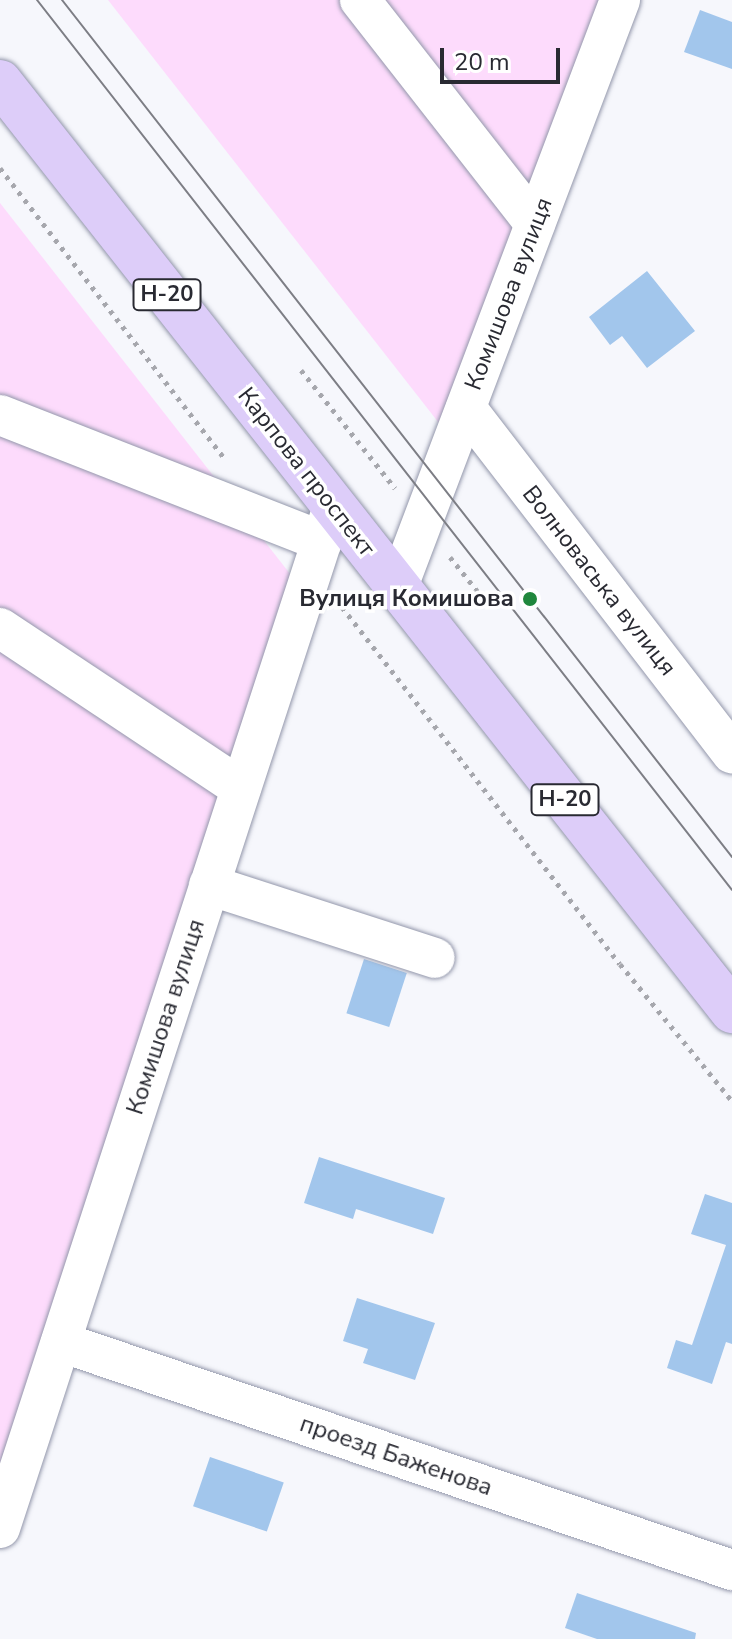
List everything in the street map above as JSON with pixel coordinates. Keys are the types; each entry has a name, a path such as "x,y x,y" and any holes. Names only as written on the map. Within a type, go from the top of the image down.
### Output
{"main road":[{"name":"Карпова проспект","path":"0,82 323,539 397,589 732,1011"}],"street":[{"path":"360,0 535,224"},
{"name":"Комишова вулиця","path":"397,589 620,0"},
{"name":"Волноваська вулиця","path":"466,408 732,753"},
{"path":"0,415 323,539"},
{"name":"Комишова вулиця","path":"0,1528 323,539"},
{"path":"0,628 241,788"},
{"path":"209,885 435,958"},
{"name":"проезд Баженова","path":"61,1342 732,1570"}],"path":[{"path":"0,168 234,470"},
{"path":"301,370 403,498"},
{"path":"323,539 620,964 732,1101"},
{"path":"440,545 487,603"}],"shaded area":[{"path":"108,0 620,0 453,441"},
{"path":"0,203 305,593 0,1528"}],"building":[{"path":"700,10 732,22 732,69 684,52"},
{"path":"647,271 695,331 647,368 622,336 610,345 589,317"},
{"path":"364,959 407,973 389,1027 346,1013"},
{"path":"319,1157 445,1198 433,1234 356,1209 353,1219 304,1203"},
{"path":"705,1194 732,1203 732,1344 726,1342 712,1384 667,1368 676,1340 692,1345 726,1245 691,1234"},
{"path":"357,1298 435,1323 415,1380 363,1363 368,1349 343,1341"},
{"path":"210,1457 284,1482 267,1532 193,1506"},
{"path":"577,1593 696,1633 695,1639 597,1639 565,1628"}],"tram line":[{"path":"37,0 732,890"},
{"path":"62,0 732,857"}],"place":[{"name":"Вулиця Комишова","path":"530,599"}]}
